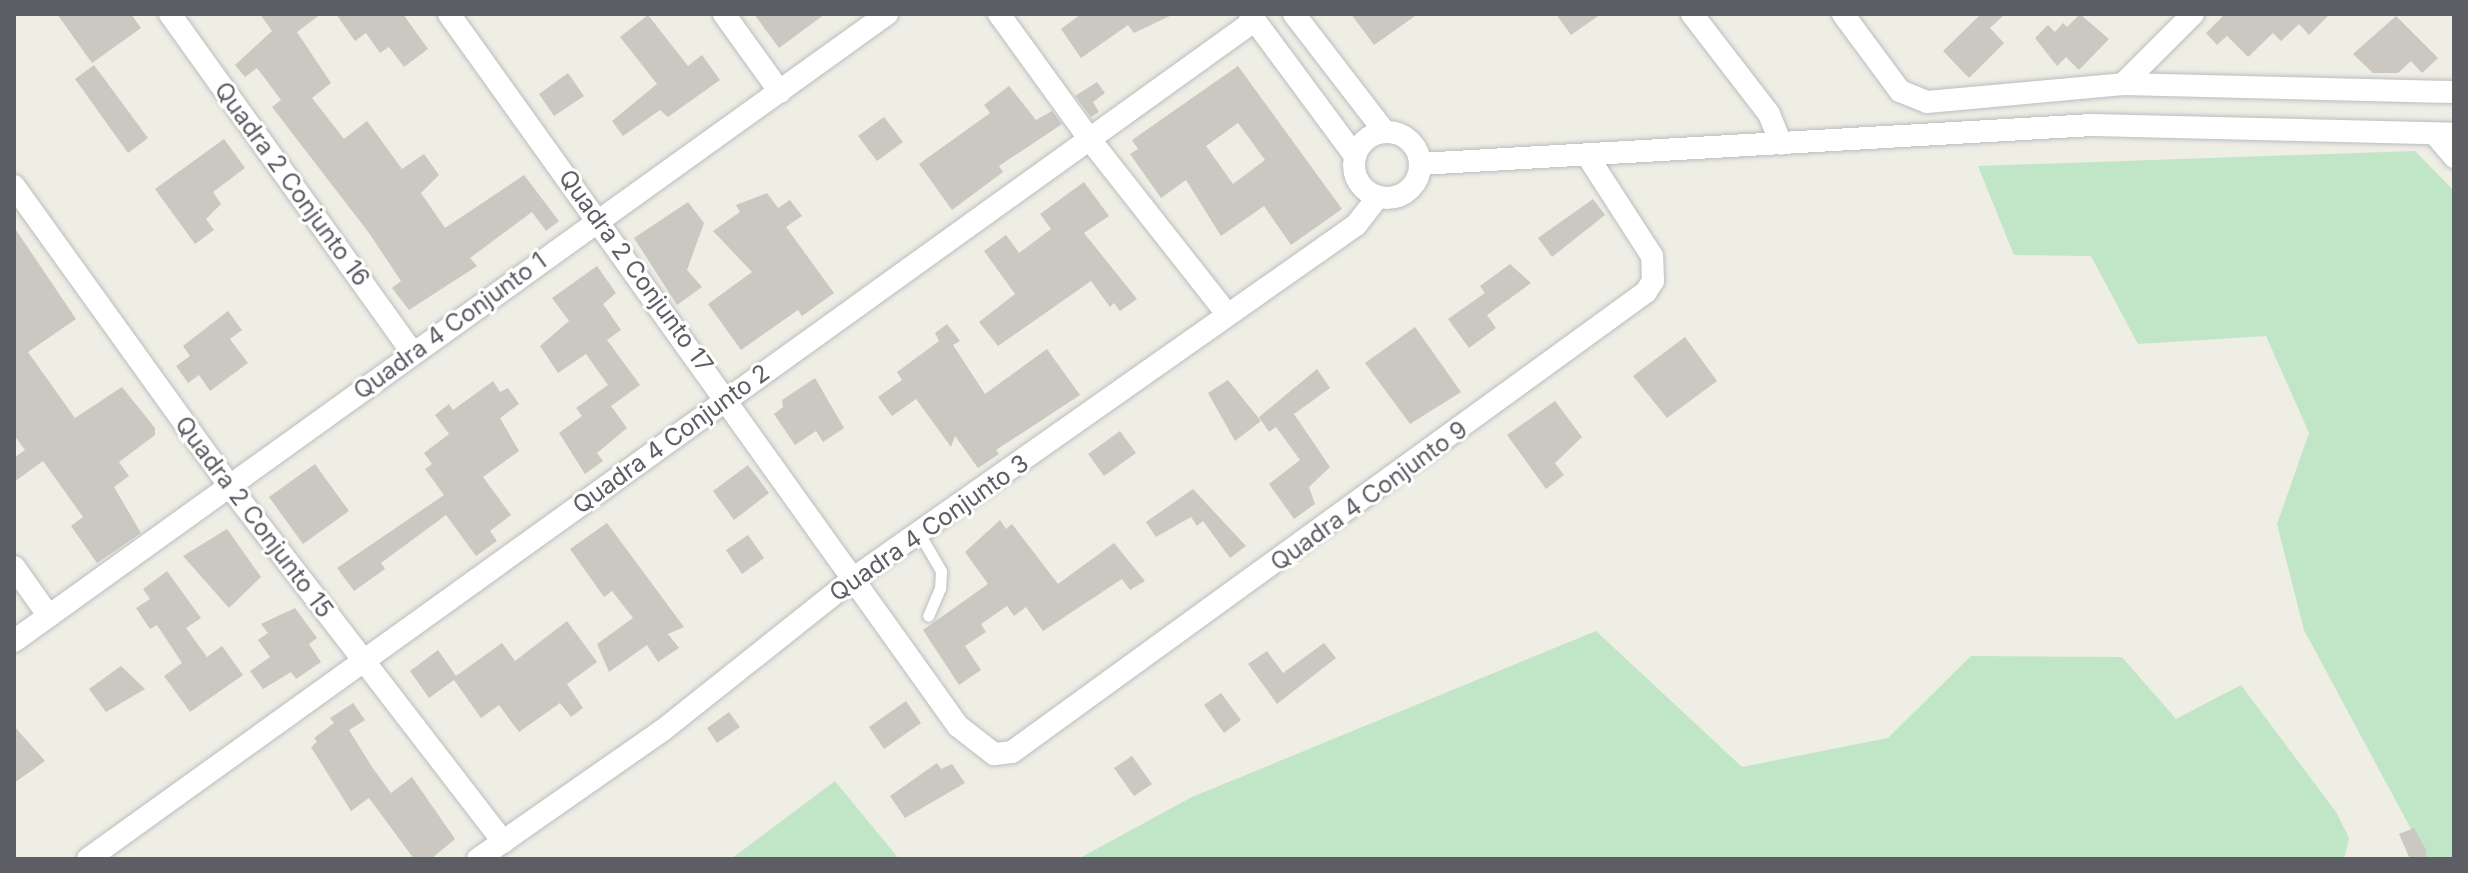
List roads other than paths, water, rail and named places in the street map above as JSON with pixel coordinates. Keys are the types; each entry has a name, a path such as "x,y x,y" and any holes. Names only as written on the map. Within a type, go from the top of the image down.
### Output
{"street":[{"name":"Quadra 2 Conjunto 16","path":"170,14 413,353"},
{"name":"Quadra 2 Conjunto 17","path":"449,14 727,397 958,726"},
{"path":"724,14 780,92"},
{"name":"Quadra 4 Conjunto 1","path":"14,641 597,218 887,14"},
{"path":"999,14 1091,141 1227,314"},
{"path":"1252,17 1355,156 1361,186 1378,197 1408,191 1420,164 1413,145 1385,132 1294,14"},
{"path":"1692,14 1769,114 1781,144"},
{"path":"1843,14 1876,65 1912,98 1946,101 2123,84 2454,92"},
{"path":"2123,84 2193,14"},
{"name":"Quadra 4 Conjunto 2","path":"88,859 727,397 1091,141 1252,17"},
{"path":"1420,164 1717,144 1781,144 2093,125 2444,134 2454,157"},
{"path":"1355,156 1366,139 1385,132"},
{"name":"Quadra 4 Conjunto 9","path":"958,726 983,749 1012,752 1627,310 1653,281 1652,256 1587,155"},
{"name":"Quadra 2 Conjunto 15","path":"14,186 230,487 503,842"},
{"name":"Quadra 4 Conjunto 3","path":"478,859 663,730 854,578 1356,225 1378,197"},
{"path":"14,567 49,616"}],"lane":[{"path":"919,533 941,571 940,588 928,616"}]}
